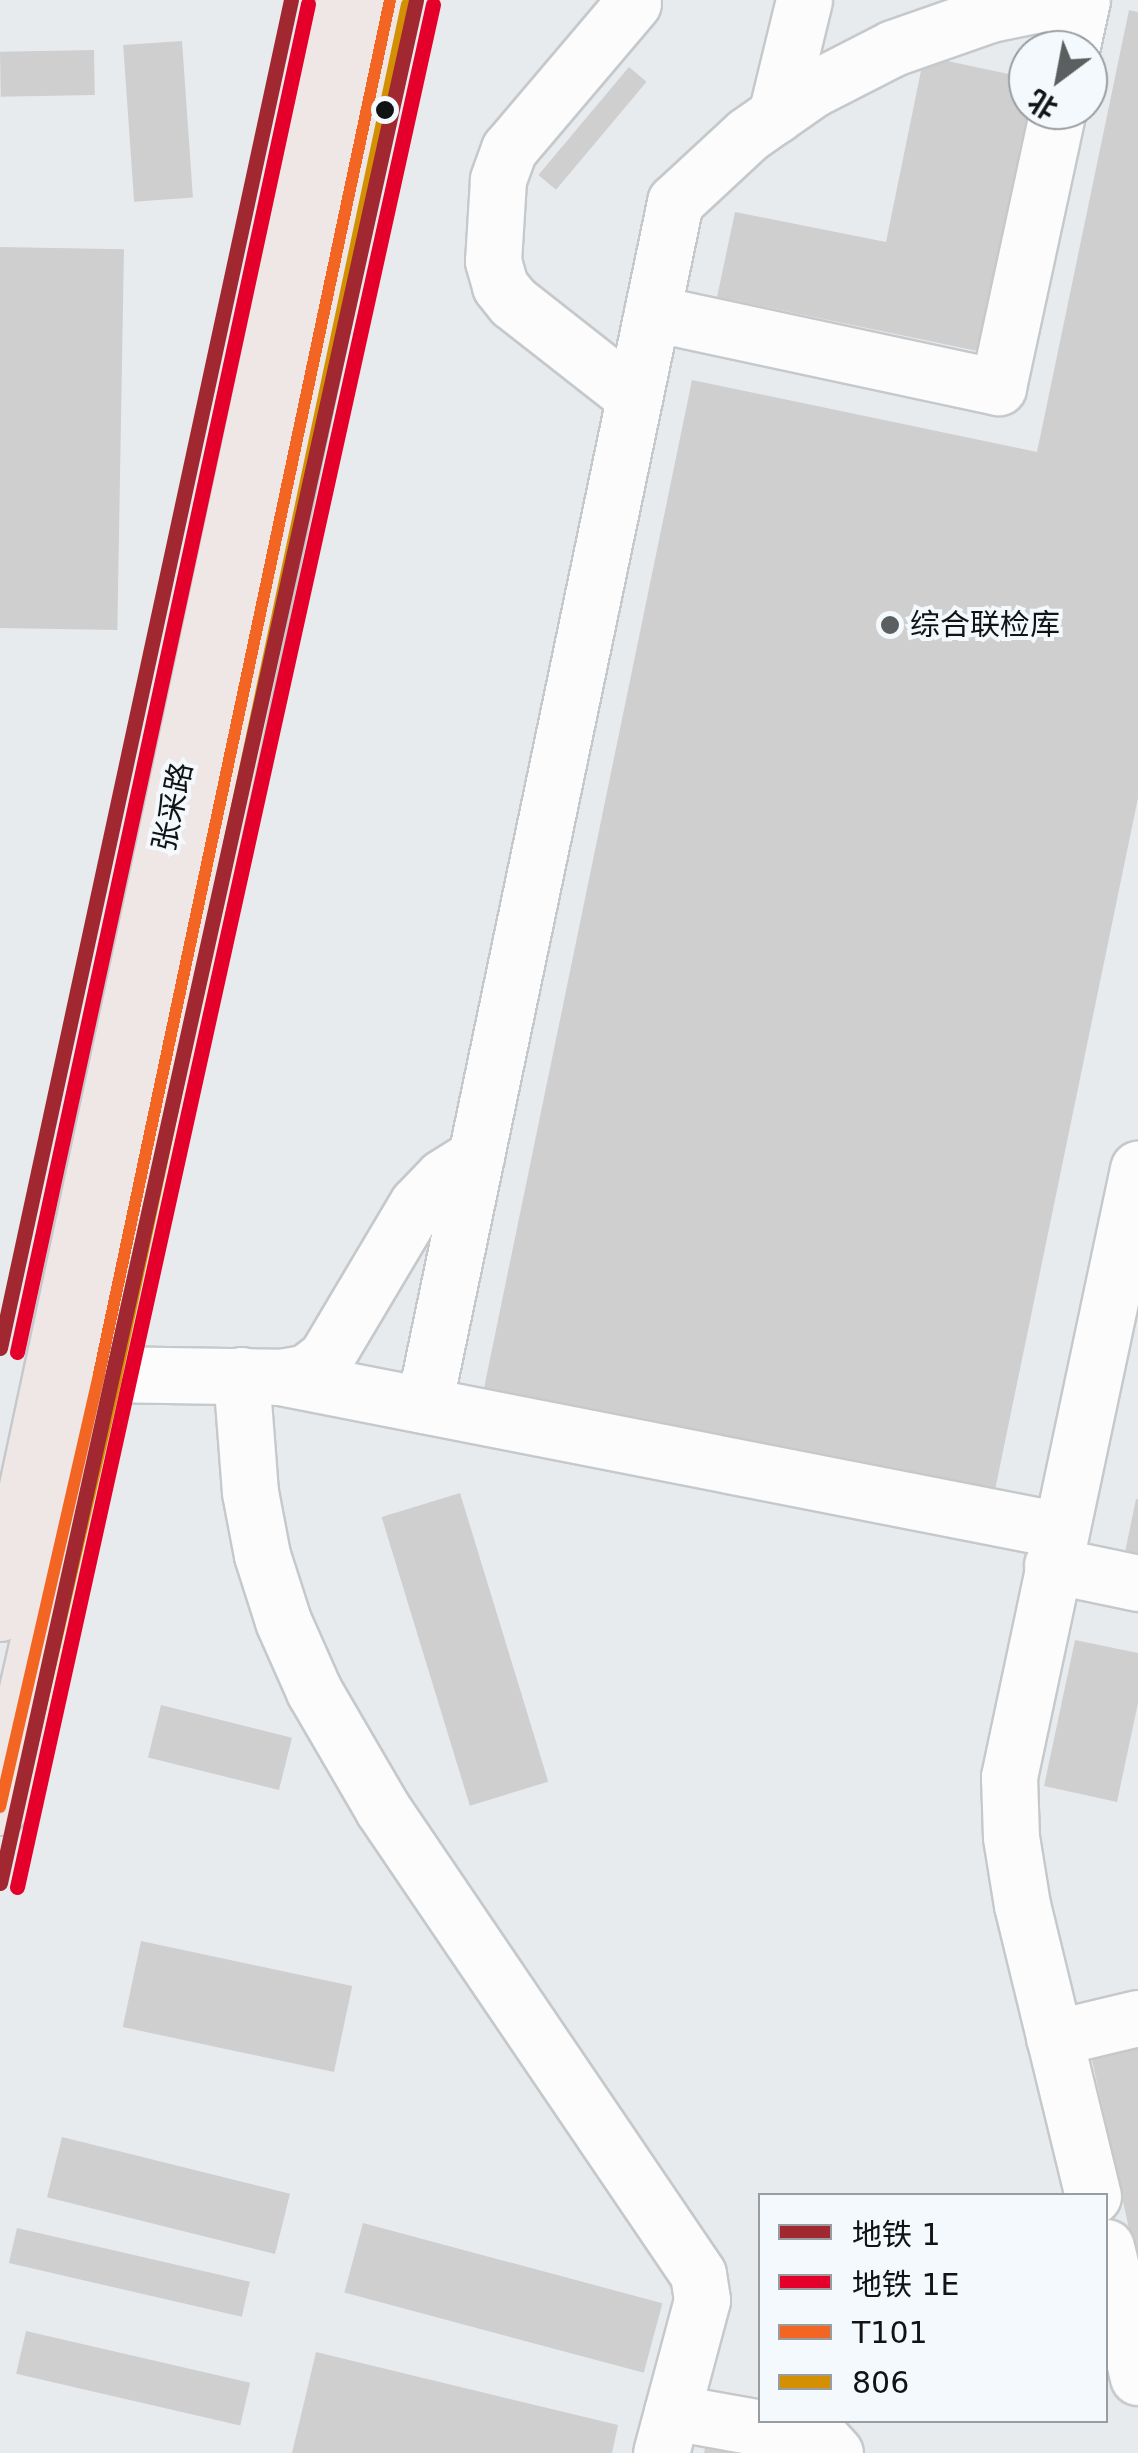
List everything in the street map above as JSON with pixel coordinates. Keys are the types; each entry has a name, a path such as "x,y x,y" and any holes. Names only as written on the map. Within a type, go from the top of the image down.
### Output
{"main road":[{"name":"张采路","path":"0,1613 344,0"},
{"name":"张采路","path":"0,1807 99,1374 390,0"}],"lane":[{"path":"776,115 804,0"},
{"path":"424,1404 675,202 747,135 813,89 894,48 990,14 1059,0"},
{"path":"1075,30 1082,0"},
{"path":"633,3 509,148 498,180 494,261 500,286 513,302 634,397"},
{"path":"652,313 998,388 1054,130"},
{"path":"99,1374 261,1376 307,1372 326,1357 417,1204 444,1177 476,1156"},
{"path":"1091,2193 1022,1905 1009,1806 1012,1752 1138,1170"},
{"path":"261,1376 424,1404 1056,1547 1138,1583"},
{"path":"261,1376 250,1492 262,1555 283,1621 314,1691 374,1794 698,2274 702,2300 667,2433 816,2438 836,2453"},
{"path":"1054,2038 1138,2018"},
{"path":"1108,2255 1138,2377"}],"building":[{"name":"综合联检库","path":"1129,10 1138,12 1138,798 994,1495 484,1388 692,380 1037,452 1104,130 1108,130 1108,111"},
{"path":"182,41 193,198 134,202 123,45"},
{"path":"94,50 95,95 1,97 0,52"},
{"path":"924,56 1008,74 1008,130 1027,130 982,352 717,297 735,212 886,242"},
{"path":"629,67 647,82 556,190 538,175"},
{"path":"0,247 124,249 117,630 0,628"},
{"path":"460,1493 548,1782 470,1806 382,1517"},
{"path":"1138,1499 1138,1560 1124,1557"},
{"path":"1075,1640 1138,1653 1138,1703 1117,1802 1044,1786"},
{"path":"161,1705 292,1738 279,1790 148,1757"},
{"path":"141,1941 352,1986 334,2072 123,2027"},
{"path":"1138,2045 1138,2260 1136,2261 1091,2055"},
{"path":"62,2137 290,2194 275,2254 47,2197"},
{"path":"363,2223 662,2303 644,2373 344,2293"},
{"path":"17,2228 250,2282 242,2317 9,2263"},
{"path":"26,2331 250,2383 240,2426 16,2374"},
{"path":"316,2352 618,2425 612,2453 292,2453"},
{"path":"706,2444 740,2451 740,2453 704,2453"}],"metro line":[{"name":"1","path":"0,1348 291,0"},
{"name":"1","path":"0,1883 416,0"},
{"name":"1E","path":"17,1352 308,4"},
{"name":"1E","path":"17,1887 433,4"}],"transit line":[{"name":"T101","path":"0,1807 99,1374 390,0"},
{"name":"806","path":"17,1811 116,1378 407,4"}],"place":[{"name":"综合联检库","path":"890,625"}]}
